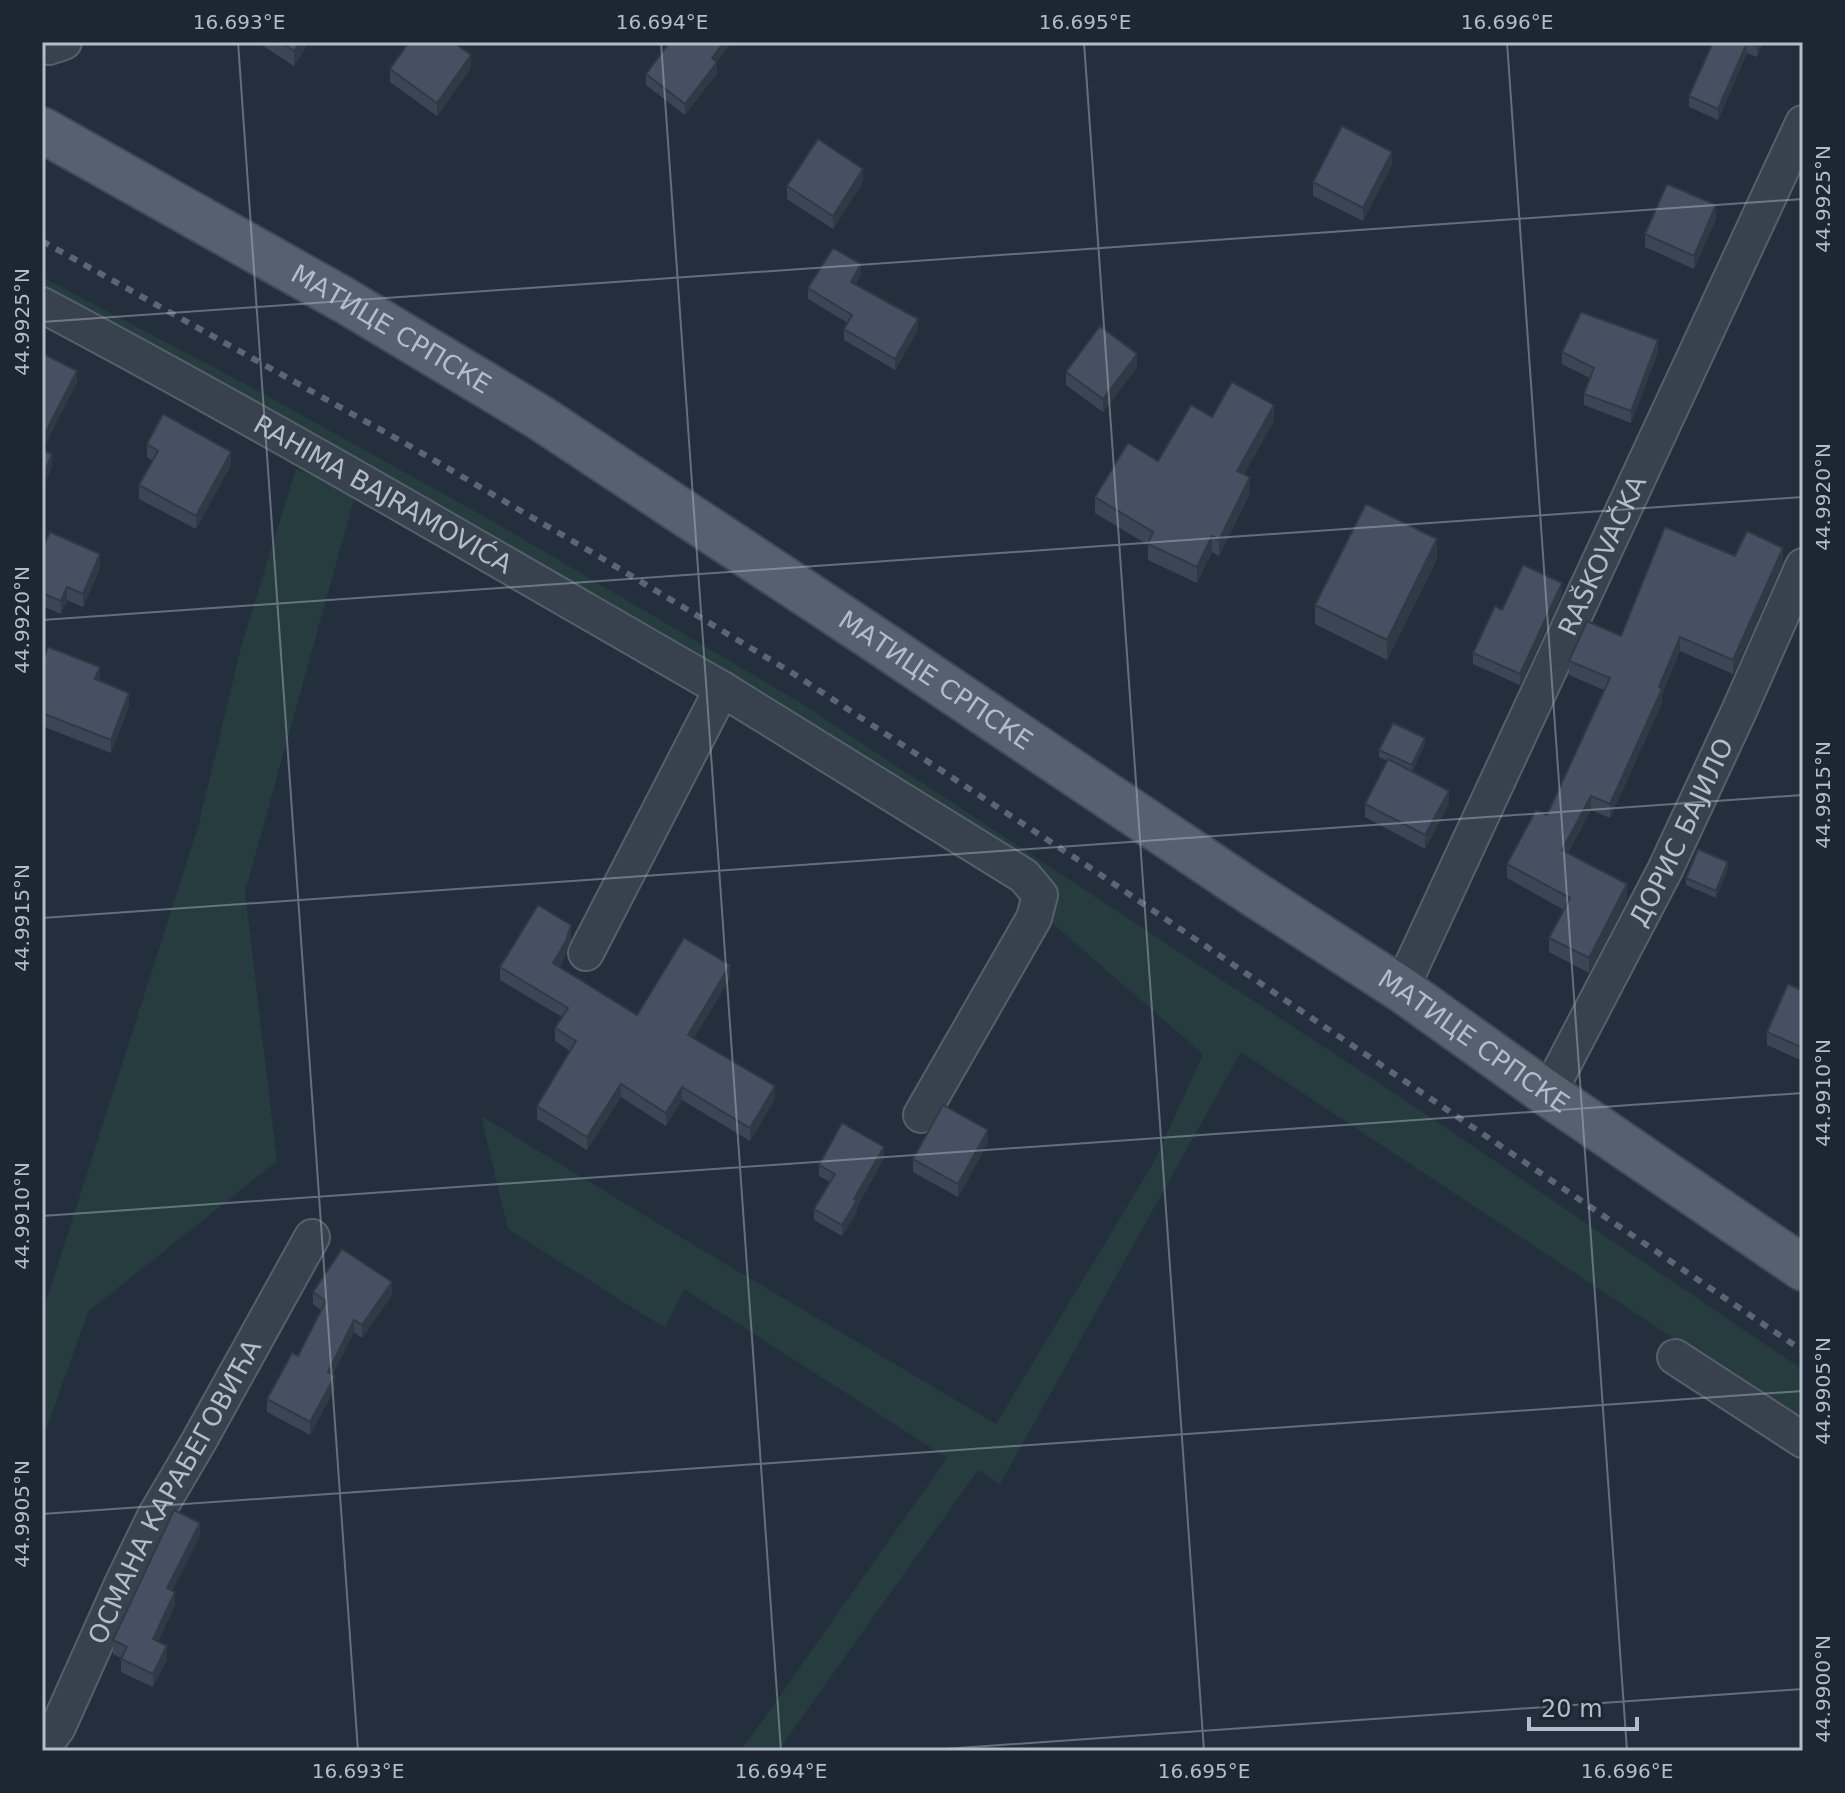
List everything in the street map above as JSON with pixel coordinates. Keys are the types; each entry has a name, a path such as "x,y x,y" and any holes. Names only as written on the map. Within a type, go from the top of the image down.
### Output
{"main road":[{"name":"МАТИЦЕ СРПСКЕ","path":"48,144 344,300 539,417 1401,989 1548,1094 1803,1268"}],"street":[{"path":"42,46 64,42"},
{"name":"RAŠKOVAČKA","path":"1401,989 1803,123"},
{"name":"RAHIMA BAJRAMOVIĆA","path":"42,305 228,405 722,689 1024,876 1040,895 1034,918 921,1115"},
{"name":"ДОРИС БАЈИЛО","path":"1548,1094 1665,870 1803,566"},
{"path":"586,953 722,689"},
{"name":"ОСМАНА КАРАБЕГОВИЋА","path":"42,1749 58,1727 155,1516 312,1237"},
{"path":"1675,1357 1803,1440"}],"green space":[{"path":"42,277 249,386 494,522 799,702 1409,1103 1803,1370 1803,1428 1664,1332 1241,1052 1000,1484 978,1470 778,1751 741,1751 947,1458 684,1289 665,1328 508,1229 481,1116 996,1424 1154,1162 1203,1054 1030,904 1041,886 42,308"},
{"path":"296,469 356,492 245,892 277,1161 88,1312 42,1441 42,1314 198,827 241,647"}],"building":[{"path":"280,42 300,42 294,51"},
{"path":"409,42 453,42 471,55 437,103 390,69"},
{"path":"670,42 724,42 712,58 717,62 685,104 646,74"},
{"path":"1713,42 1759,42 1757,46 1747,43 1718,109 1689,96"},
{"path":"1342,126 1392,152 1363,208 1313,182"},
{"path":"818,139 863,169 833,216 787,186"},
{"path":"1667,184 1716,205 1694,256 1645,234"},
{"path":"833,248 861,264 851,282 918,319 895,359 844,329 852,315 808,288"},
{"path":"1581,312 1658,340 1631,411 1584,394 1594,368 1562,352"},
{"path":"1100,326 1137,354 1103,399 1066,372"},
{"path":"42,353 77,371 42,439"},
{"path":"1232,382 1274,405 1237,471 1250,477 1219,540 1212,536 1197,567 1148,544 1153,532 1095,497 1128,443 1158,461 1191,405 1212,417"},
{"path":"163,414 231,452 196,516 139,485 158,451 147,444"},
{"path":"42,450 52,454 42,478"},
{"path":"1366,504 1437,539 1387,640 1315,605"},
{"path":"1665,527 1735,556 1747,531 1783,548 1733,660 1680,637 1659,687 1662,689 1610,804 1591,796 1562,850 1627,884 1589,958 1549,938 1570,898 1507,864 1536,810 1547,815 1610,678 1569,661 1587,621 1621,636"},
{"path":"50,532 100,554 83,594 67,587 61,601 42,593 42,550"},
{"path":"1523,565 1562,583 1520,674 1473,653 1495,606 1502,610"},
{"path":"48,647 100,667 95,679 129,693 111,740 42,713 42,663"},
{"path":"1393,723 1425,738 1412,765 1379,750"},
{"path":"1388,759 1449,791 1425,835 1365,804"},
{"path":"1698,849 1728,862 1716,891 1686,878"},
{"path":"538,905 571,925 553,963 637,1015 684,938 730,965 688,1035 775,1086 750,1128 682,1087 666,1113 621,1084 587,1137 537,1106 576,1041 555,1028 568,1008 500,967"},
{"path":"1788,984 1803,991 1803,1048 1767,1032"},
{"path":"943,1105 988,1130 958,1184 913,1159"},
{"path":"842,1123 884,1147 842,1225 814,1209 835,1174 819,1165"},
{"path":"342,1249 392,1282 362,1325 354,1320 328,1372 335,1376 310,1422 267,1399 292,1353 298,1356 326,1301 313,1292"},
{"path":"174,1510 200,1523 167,1588 175,1592 153,1639 167,1646 153,1674 121,1659 127,1647 113,1640"}],"railway":[{"path":"42,241 408,445 794,674 1089,867 1803,1351"}]}
